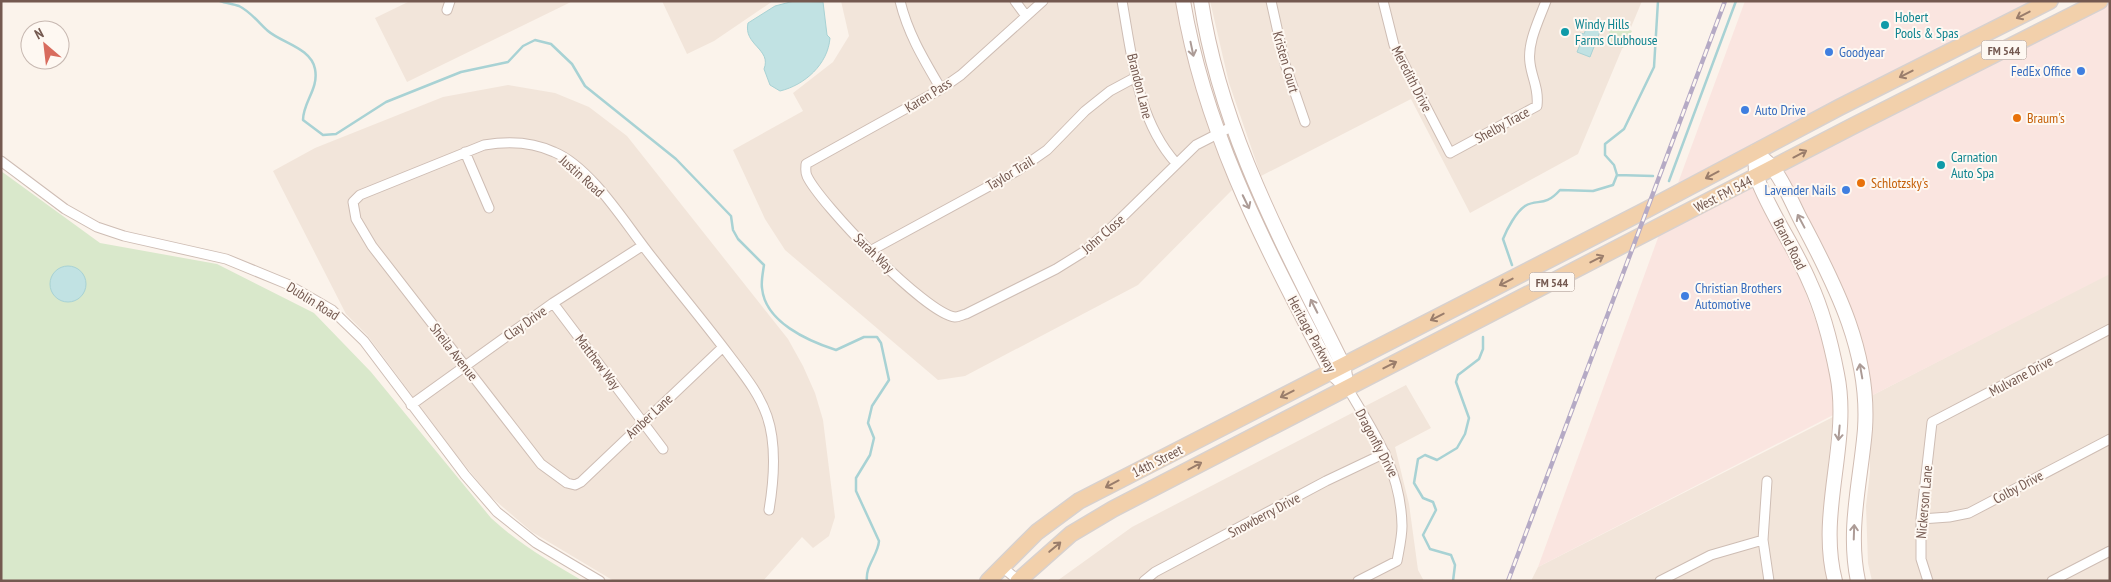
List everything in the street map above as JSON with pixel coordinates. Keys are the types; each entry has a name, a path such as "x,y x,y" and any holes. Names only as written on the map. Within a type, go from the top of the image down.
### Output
{"main road":[{"name":"Heritage Parkway","path":"1183,1 1195,65 1217,133 1346,387"},
{"name":"Heritage Parkway","path":"1201,1 1213,62 1264,223"},
{"name":"West FM 544","path":"1337,368 2050,1"},
{"name":"West FM 544","path":"1346,387 1961,72 2090,3"},
{"path":"1949,52 1961,72"},
{"name":"Brand Road","path":"1755,152 1773,168 1830,274 1853,329 1862,375 1865,428 1857,486 1854,538 1858,581"},
{"name":"Brand Road","path":"1755,152 1756,176 1811,284 1826,326 1841,392 1839,432 1830,507 1830,542 1835,581"},
{"path":"1811,284 1830,274"},
{"name":"14th Street","path":"988,581 1001,566 1056,516 1079,501 1337,368"},
{"name":"14th Street","path":"1018,580 1071,534 1084,526 1346,387"}],"street":[{"path":"900,1 905,22 916,48 941,89"},
{"path":"1015,1 1026,16"},
{"name":"Karen Pass","path":"805,174 806,164 810,161 941,89 968,68 1043,1"},
{"name":"Brandon Lane","path":"1122,1 1136,77 1151,126 1160,143 1176,163"},
{"name":"Kristen Court","path":"1271,1 1285,64 1305,122"},
{"name":"Meredith Drive","path":"1383,1 1394,45 1450,153"},
{"name":"Shelby Trace","path":"1450,153 1538,106 1538,91 1531,70 1530,53 1534,31 1546,1"},
{"name":"Taylor Trail","path":"870,251 1017,171 1047,150 1110,91 1136,77"},
{"name":"John Close","path":"956,317 1056,269 1085,251 1110,230 1196,145 1233,126"},
{"name":"Justin Road","path":"353,202 360,195 484,145 500,142 534,145 556,152 595,183 757,392 772,436 774,484 769,510"},
{"path":"466,152 489,208"},
{"name":"Dublin Road","path":"1,161 65,209 97,227 124,236 226,259 267,275 313,298 332,310 356,332 469,480 507,521 536,543 600,581"},
{"name":"Sarah Way","path":"805,174 822,199 870,251 915,292 948,314 956,317"},
{"name":"Sheila Avenue","path":"353,202 356,219 372,246 464,365 542,464 567,483 575,485"},
{"name":"Clay Drive","path":"411,404 553,303 642,246"},
{"name":"Matthew Way","path":"553,303 663,449"},
{"name":"Mulvane Drive","path":"1932,422 2110,330"},
{"name":"Amber Lane","path":"575,485 723,347"},
{"name":"Dragonfly Drive","path":"1346,387 1385,453 1397,482 1402,527 1397,561 1358,581"},
{"name":"Nickerson Lane","path":"1928,581 1921,559 1921,519 1932,422"},
{"name":"Colby Drive","path":"1921,519 1969,513 2110,439"},
{"name":"Snowberry Drive","path":"1144,581 1155,572 1385,453"},
{"path":"1767,481 1764,540 1768,581"},
{"path":"1660,581 1711,555 1764,540"},
{"path":"2052,581 2110,551"},
{"path":"1001,566 1018,580"}],"shaded area":[{"path":"410,1 573,1 407,82 375,18"},
{"path":"662,1 773,1 714,41 687,54"},
{"path":"841,1 1177,1 1218,151 1232,190 1138,285 965,376 938,380 785,250 765,219 733,150 803,111 793,93 833,62 849,36"},
{"path":"1210,1 1642,1 1578,154 1470,213 1411,99 1261,176 1229,83"},
{"path":"1745,1 2032,1 2032,2 1678,183"},
{"path":"2110,1 2110,274 1869,397 1860,338 1842,287 1784,170"},
{"path":"508,85 555,93 589,107 627,136 788,339 803,366 815,393 823,420 835,517 829,536 813,548 802,537 763,581 614,581 532,532 490,496 458,457 367,335 346,314 273,171 315,148 443,97"},
{"path":"1754,186 1799,275 1832,365 1837,413 1538,567 1659,235"},
{"path":"2110,273 2110,581 1872,581 1868,563 1866,506 1870,472 1869,397"},
{"path":"1406,385 1431,428 1395,447 1409,504 1418,570 1424,581 1057,581 1132,527"},
{"path":"1833,417 1823,535 1829,581 1531,581 1538,567"}],"green space":[{"path":"1614,23 1632,31 1623,48 1605,40"},
{"path":"1,171 100,243 217,264 314,313 371,372 491,518 547,560 583,581 1,581"}],"water":[{"path":"794,1 823,2 827,35 830,38 825,56 814,72 798,84 780,91 770,85 764,69 764,56 750,37 748,23 775,6"},
{"path":"1588,24 1601,29 1590,57 1577,52 1581,42 1577,40 1580,33 1584,34"},
{"path":"68,266 75,267 81,271 85,277 85,291 81,297 75,301 68,302 61,301 55,297 51,291 50,284 51,277 55,271 61,267"}],"waterway":[{"path":"220,1 243,8 268,31 308,56 315,69 316,76 313,89 305,107 303,120 323,135 336,134 386,102 461,72 508,62 523,46 535,40 551,44 572,64 585,86 676,159 731,216 733,230 738,239 764,265 762,285 765,300 779,320 801,335 836,350 864,337 877,337 881,343 889,380 872,406 868,423 874,438 870,455 856,478 856,491 879,541 868,570 867,581"},
{"path":"1512,265 1503,239 1515,216 1525,206 1550,199 1560,190 1593,191 1613,185 1617,175 1614,165 1605,155 1605,144 1624,129 1654,67 1658,1"},
{"path":"1669,181 1736,1"},
{"path":"1617,175 1653,176"},
{"path":"1453,581 1455,565 1451,555 1430,549 1423,535 1436,510 1433,502 1423,498 1414,483 1418,459 1425,455 1437,460 1457,448 1465,434 1469,418 1456,382 1458,375 1479,359 1483,349 1483,337"}],"railway":[{"path":"1508,581 1725,1"}],"place":[{"name":"Hobert Pools & Spas","path":"1885,25"},
{"name":"Windy Hills Farms Clubhouse","path":"1565,32"},
{"name":"Goodyear","path":"1829,52"},
{"name":"FedEx Office","path":"2081,71"},
{"name":"Auto Drive","path":"1745,110"},
{"name":"Braum's","path":"2017,118"},
{"name":"Carnation Auto Spa","path":"1941,165"},
{"name":"Schlotzsky's","path":"1861,183"},
{"name":"Lavender Nails","path":"1846,190"},
{"name":"Christian Brothers Automotive","path":"1685,296"}]}
